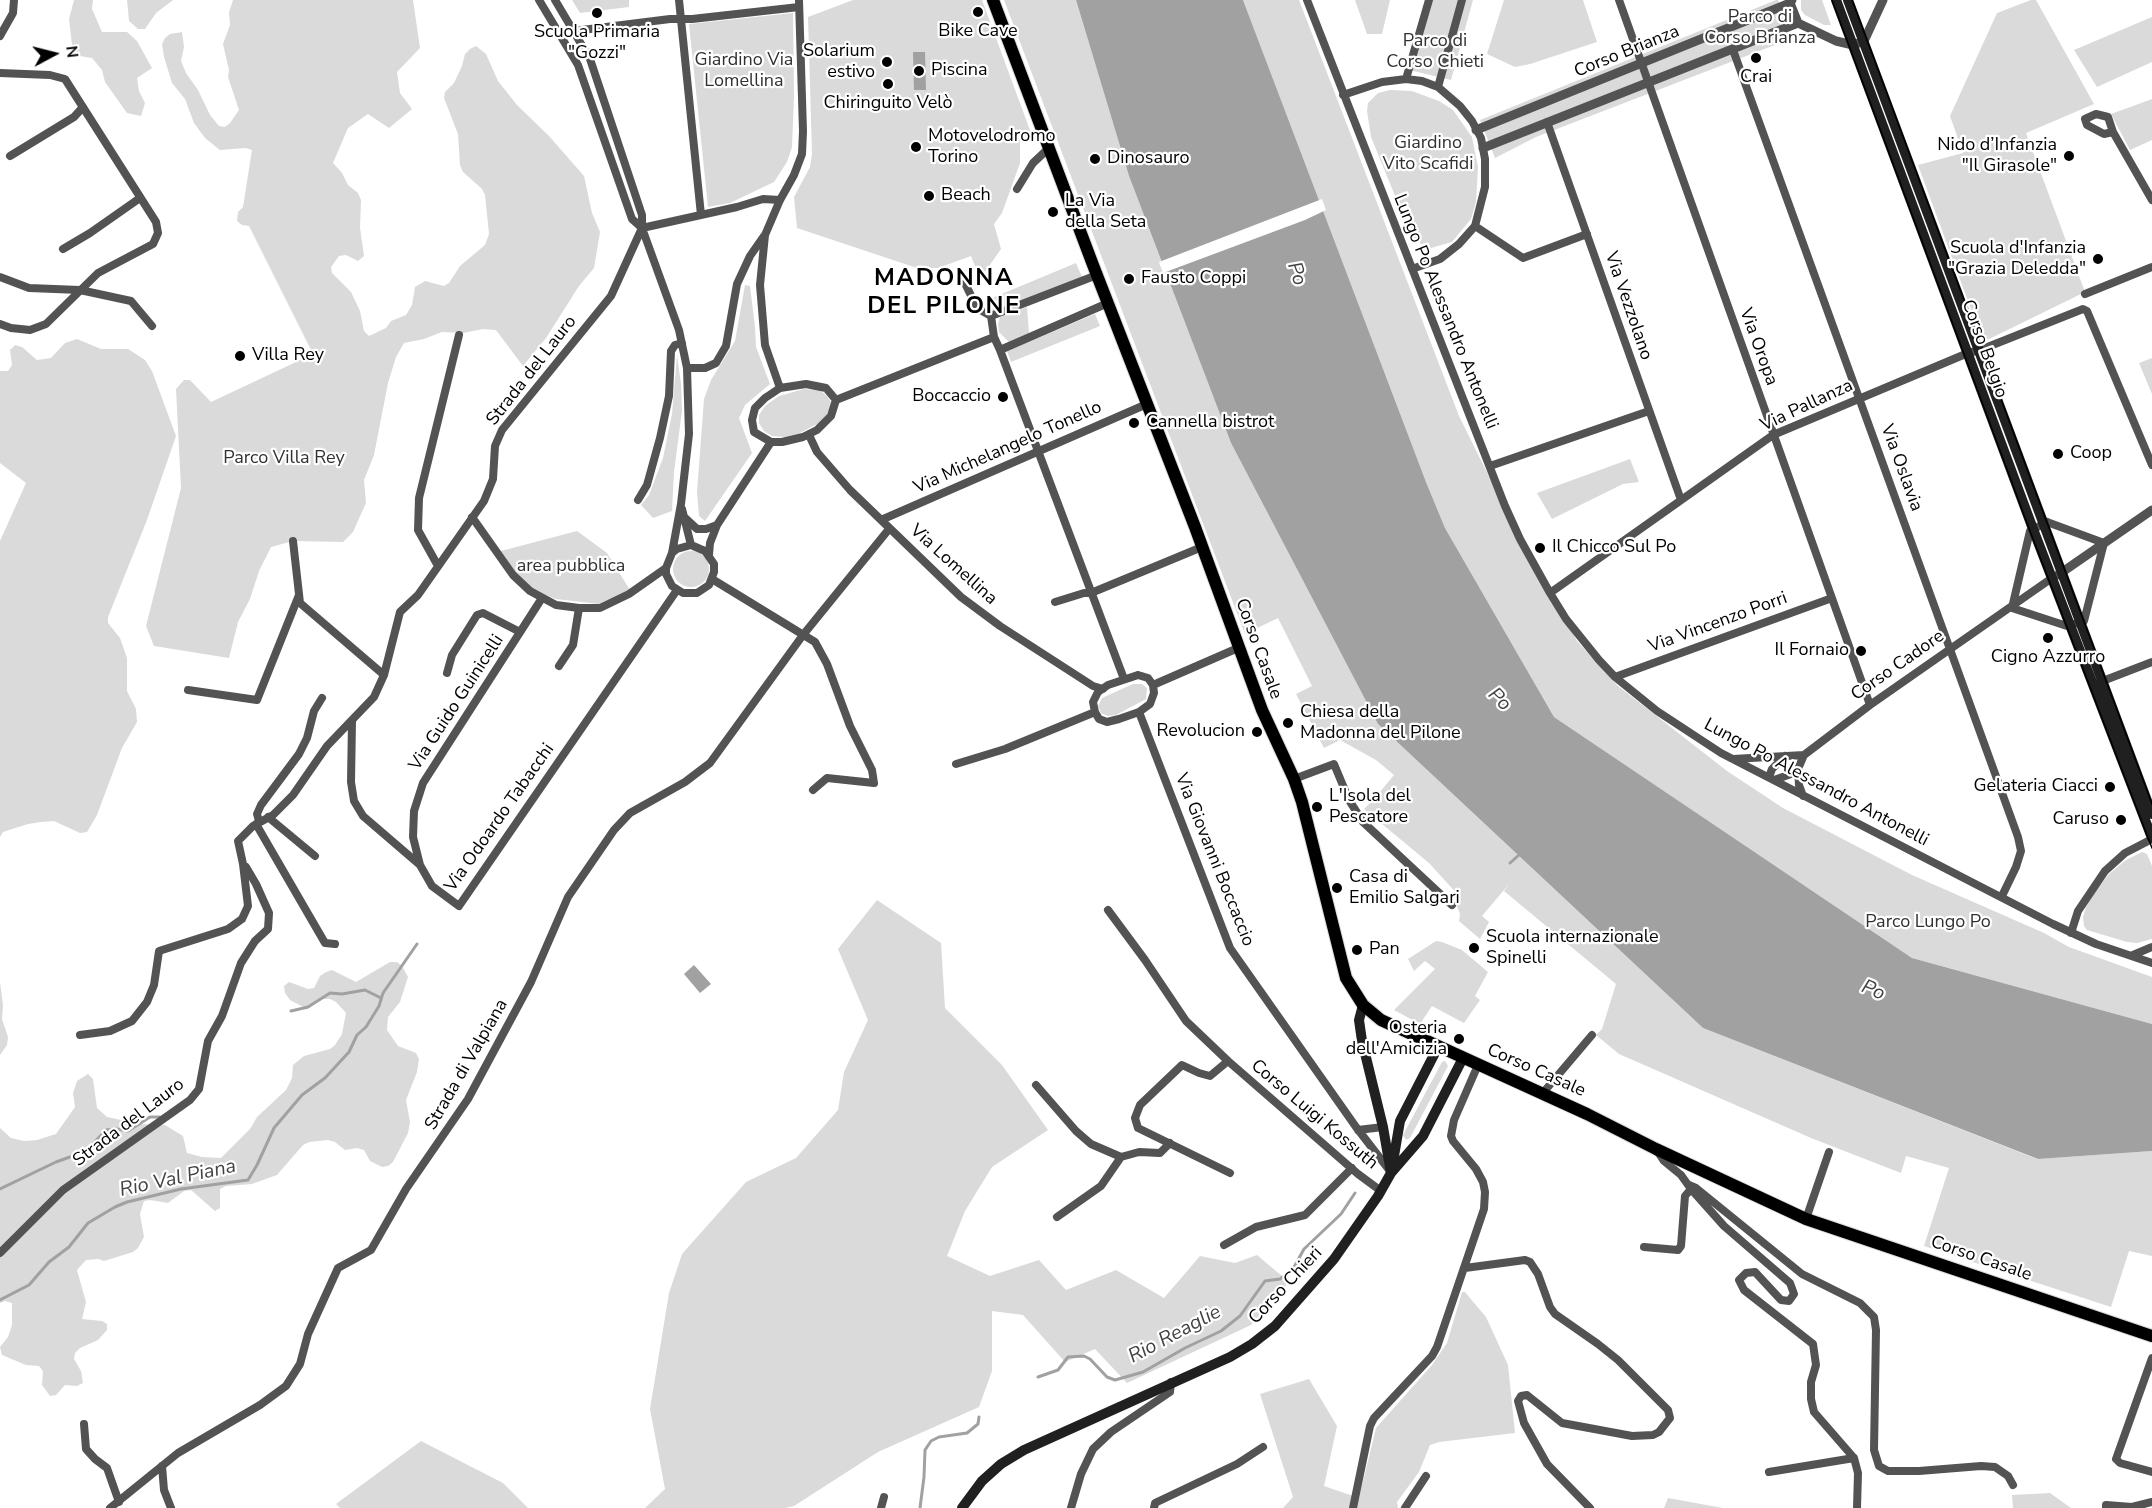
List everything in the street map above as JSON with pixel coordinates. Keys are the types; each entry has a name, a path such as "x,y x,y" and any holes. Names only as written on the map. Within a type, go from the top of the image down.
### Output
{"main road":[{"name":"Corso Casale","path":"993,0 1238,648 1262,710 1294,779 1302,802 1346,978 1364,1005 1381,1020 1587,1114 1806,1219 2152,1336"},
{"name":"Corso Belgio","path":"1836,0 1968,353 2152,814"},
{"name":"Corso Belgio","path":"1848,0 1980,350 2038,526"},
{"name":"Corso Belgio","path":"2098,683 2152,838"},
{"path":"1364,1005 1359,1020 1362,1041 1383,1127 1391,1173"},
{"path":"1391,1173 1400,1121 1438,1047"},
{"path":"1391,1173 1423,1136 1463,1058"},
{"path":"1383,1127 1403,1113"},
{"name":"Corso Chieri","path":"962,1508 982,1481 1001,1464 1024,1450 1230,1357 1252,1344 1275,1326 1334,1258 1391,1173"}],"street":[{"path":"0,36 13,13 14,0"},
{"path":"539,0 578,65 632,219 642,228"},
{"path":"555,0 590,59 642,215 642,228 682,344 687,368 689,434 681,504 672,553 666,568 668,580 683,593 697,593 709,585 714,564 709,555 695,546 684,546 672,553"},
{"path":"679,0 701,215"},
{"name":"Lungo Po Alessandro Antonelli","path":"1307,0 1490,466 1521,539 1550,593 1581,639 1615,676 1657,711 1708,746 2070,933 2152,963"},
{"path":"1406,79 1429,0"},
{"path":"1438,87 1462,0"},
{"name":"Via Oropa","path":"1619,0 1870,705"},
{"path":"1791,2 1798,23 1836,41 1853,45 1864,41 1883,0"},
{"name":"Corso Brianza","path":"1476,130 1791,2"},
{"path":"574,31 670,19 681,20 799,4 802,154 765,235 750,256 737,284 726,346 716,363 705,368 687,368"},
{"name":"Corso Brianza","path":"1483,148 1798,23"},
{"name":"Via Oslavia","path":"1733,50 1951,649 2019,844 2021,851 2016,867 2002,896"},
{"path":"0,73 50,75 65,79 158,228 157,239 153,244 98,273 54,317 37,328 24,330 0,324"},
{"path":"1343,95 1382,82 1406,79 1422,81 1438,87 1460,106 1476,130 1485,159 1485,187 1476,226 1440,259 1412,269"},
{"path":"10,156 74,117 83,106"},
{"name":"Via Vezzolano","path":"1547,122 1680,500"},
{"path":"2113,132 2152,200"},
{"path":"1017,189 1033,163 1049,148"},
{"path":"63,249 140,198"},
{"path":"642,228 763,199 780,200"},
{"path":"1476,226 1523,258 1587,234"},
{"name":"Strada del Lauro","path":"80,1035 110,1031 132,1021 147,1002 154,985 159,951 228,929 242,919 248,906 238,841 257,822 273,815 293,795 327,746 374,697 384,675 400,612 418,595 484,501 493,479 495,446 502,430 611,296 642,228"},
{"path":"765,235 760,285 765,345 780,388"},
{"path":"2085,294 2152,267"},
{"path":"991,316 1097,275"},
{"path":"0,277 29,288 80,290 131,301 153,326"},
{"path":"962,277 977,308 991,316"},
{"path":"1000,350 1108,303"},
{"name":"Via Pallanza","path":"1550,593 1773,435 1968,353 2083,309 2088,311 2152,465"},
{"path":"991,316 994,338 1124,679"},
{"path":"438,566 418,530 419,498 459,335"},
{"path":"836,400 994,338"},
{"path":"638,500 647,485 660,438 669,396 671,351 675,345 682,344"},
{"path":"806,384 826,388 836,400 831,416 809,435 782,442 771,442 754,432 752,420 755,408 780,388 806,384"},
{"name":"Via Michelangelo Tonello","path":"881,520 1147,404"},
{"path":"1490,466 1649,411"},
{"name":"Via Lomellina","path":"809,435 822,459 850,490 961,597 1093,686 1103,688"},
{"path":"695,546 716,527 771,442"},
{"path":"681,504 683,516 695,546"},
{"name":"Corso Cadore","path":"1798,769 1804,755 1870,705 2152,510"},
{"path":"683,516 697,529 716,527"},
{"path":"472,517 513,575 530,591 556,605 600,608 616,601 666,568"},
{"path":"2047,522 2104,543 2084,621 2067,626 2012,608 2030,531 2047,522"},
{"path":"709,555 716,527"},
{"path":"803,635 889,529"},
{"path":"293,541 300,603 384,675"},
{"path":"1055,602 1084,592 1091,592 1202,548"},
{"path":"712,579 815,642 827,664 850,726 872,770 874,783 827,778 813,790"},
{"name":"Via Odoardo Tabacchi","path":"352,721 351,782 354,801 363,816 420,865 432,886 459,906 677,590"},
{"path":"188,690 256,700 299,595"},
{"name":"Via Guido Guinicelli","path":"420,865 413,837 414,811 423,783 542,597"},
{"name":"Via Vincenzo Porri","path":"1615,676 1832,598"},
{"path":"559,666 573,645 579,608"},
{"path":"447,673 452,655 477,615 483,613 520,632"},
{"name":"Strada di Valpiana","path":"110,1508 178,1453 260,1405 286,1386 300,1364 308,1334 338,1268 371,1250 406,1189 468,1099 531,982 568,897 614,830 630,813 685,782 710,763 803,635"},
{"path":"1153,685 1238,648"},
{"path":"2098,683 2152,662"},
{"path":"1138,675 1148,678 1153,685 1154,693 1150,704 1138,712 1107,722 1099,718 1093,702 1098,692 1124,679 1138,675"},
{"name":"Strada del Lauro","path":"257,822 257,814 261,805 299,754 307,738 314,711 322,698"},
{"path":"956,764 1005,749 1095,712"},
{"name":"Via Giovanni Boccaccio","path":"1138,712 1230,948 1358,1130 1391,1173"},
{"path":"1731,759 1804,755"},
{"path":"1785,756 1772,770 1772,778 1791,774 1798,769"},
{"path":"1294,779 1334,764 1349,800 1363,822 1452,905"},
{"path":"1798,769 1799,785 1803,796"},
{"path":"268,817 315,856"},
{"path":"257,822 325,943 335,944"},
{"path":"2070,933 2078,911 2105,871 2125,853 2152,838"},
{"name":"Strada del Lauro","path":"0,1252 63,1190 190,1100 199,1089 208,1041 222,1016 241,963 255,941 268,929 269,913 256,884 243,864"},
{"name":"Corso Luigi Kossuth","path":"1108,910 1186,1021 1228,1061 1381,1191"},
{"path":"2132,956 2152,947"},
{"name":"Lungo Po Alessandro Antonelli","path":"2141,958 2152,957"},
{"path":"1542,1094 1592,1035"},
{"name":"Corso Luigi Kossuth","path":"1228,1061 1210,1076 1182,1065 1140,1105 1135,1118 1138,1128 1230,1173"},
{"path":"1353,1508 1370,1426 1374,1418 1432,1356 1466,1268 1484,1209 1485,1192 1476,1169 1453,1141 1451,1129 1478,1065"},
{"path":"1036,1085 1076,1131 1091,1144 1121,1157 1139,1152 1160,1154 1170,1143"},
{"path":"1358,1130 1383,1127"},
{"path":"1656,1149 1664,1161 1681,1175 1724,1226 1790,1283 1794,1294 1789,1300 1781,1300 1755,1272 1746,1274 1739,1280 1744,1290 1813,1344 1815,1365 1811,1382 1811,1399 1814,1412 1854,1458 1858,1473 1857,1508"},
{"path":"1806,1219 1828,1152"},
{"path":"1057,1217 1101,1186 1121,1157"},
{"path":"1224,1245 1256,1227 1305,1215 1352,1168"},
{"path":"1644,1247 1678,1250 1681,1246 1685,1196 1690,1187"},
{"path":"1690,1187 1696,1188 1802,1274 1860,1303 1874,1317 1876,1330 1874,1450 1879,1466 1888,1471 1995,1467 2008,1476 2013,1485"},
{"path":"1466,1268 1525,1260 1530,1262 1538,1274 1550,1307 1555,1314 1618,1360 1668,1410 1671,1418 1659,1432 1653,1435 1632,1436 1562,1423 1527,1395 1521,1396 1518,1401 1524,1423 1547,1464 1590,1508"},
{"path":"2152,1358 2116,1459 2120,1463 2152,1473"},
{"name":"Corso Chieri","path":"1071,1508 1081,1474 1093,1449 1111,1432 1170,1392 1171,1382"},
{"path":"84,1424 86,1449 107,1468 119,1502"},
{"path":"1154,1508 1155,1503 1237,1464 1263,1447"},
{"path":"1769,1472 1854,1458"},
{"path":"162,1466 164,1490 171,1508"},
{"path":"1405,1508 1426,1476"},
{"path":"881,1508 884,1497"},
{"path":"2106,1508 2106,1505 2132,1507 2152,1502"}],"green space":[{"path":"74,0 93,0 92,9 102,32 127,32 137,41 152,68 137,78 139,91 145,103 141,116 127,113 105,82 102,70 92,58 79,56 72,45 69,19"},
{"path":"127,0 173,0 156,13 145,29 138,29 129,21"},
{"name":"Parco Villa Rey","path":"233,0 413,0 420,48 397,72 400,93 412,109 389,128 368,114 348,128 333,163 342,173 348,185 358,193 361,200 360,228 364,256 358,261 346,255 339,256 331,267 332,273 351,292 360,311 364,331 369,336 386,328 391,321 406,315 412,305 415,287 425,281 444,286 449,283 460,266 485,245 489,234 485,195 482,189 463,172 460,165 458,134 444,98 445,92 454,83 465,54 476,46 486,54 498,81 517,105 549,136 584,176 592,213 600,232 594,268 579,286 546,338 523,366 496,330 442,332 404,343 396,357 388,383 374,455 364,480 366,503 353,532 343,542 293,541 271,547 238,622 229,658 154,646 146,626 181,488 176,389 184,380 190,380 211,402 313,354 249,226 237,221 238,212 243,207 252,150 246,148 220,150 205,138 194,123 185,99 172,83 164,57 162,44 165,38 170,34 182,32 184,47 181,61 186,73 198,90 210,115 219,126 225,127 230,123 239,110 228,77 229,70 223,44 230,25 229,12"},
{"path":"572,0 629,0 629,7 580,13"},
{"name":"Motovelodromo Torino","path":"853,0 982,0 1031,133 1020,139 1020,163 1002,213 994,224 1001,249 980,279 971,256 938,268 917,268 797,228 794,197 810,167 812,154 808,17"},
{"path":"1004,0 1076,0 1129,176 1231,443 1378,724 1703,1028 2037,1159 2152,1151 2152,1256 2129,1251 2111,1307 1924,1246 1949,1168 1906,1156 1901,1173 1811,1138 1619,1054 1596,1035 1602,1029 1616,984 1504,891 1509,884 1482,916 1489,922 1480,939 1459,921 1460,914 1455,901 1459,896 1429,863 1364,809 1394,775 1376,760 1340,740 1324,748 1296,694 1312,686 1278,618 1245,634"},
{"name":"Parco Lungo Po","path":"1243,0 1299,0 1459,416 1520,539 1577,641 1618,686 1727,771 1783,808 1912,875 2044,933 2069,947 2152,977 2152,1024 1912,958 1554,717 1445,528"},
{"path":"1355,0 1390,0 1382,34 1367,34"},
{"name":"Parco di Corso Chieti","path":"1426,0 1473,0 1451,80 1405,69"},
{"path":"1504,0 1583,0 1597,42 1515,67 1487,54"},
{"name":"Parco di Corso Brianza","path":"1778,0 1793,38 1536,137 1495,158 1480,120"},
{"path":"1801,0 1822,0 1831,25 1824,25 1805,15 1801,10"},
{"path":"2036,0 2094,104 2026,133 2085,292 1983,342 1918,165 1963,153 1950,116 1997,13"},
{"name":"Giardino Via Lomellina","path":"793,13 792,147 787,162 774,182 730,203 708,207 689,24"},
{"path":"2152,17 2152,62 2097,87 2074,50"},
{"name":"Giardino Vito Scafidi","path":"1390,90 1412,91 1439,101 1453,110 1472,137 1478,167 1476,202 1471,219 1452,242 1431,248 1421,244 1411,235 1371,137 1368,103 1378,93"},
{"path":"2152,99 2152,140 2130,150 2111,114"},
{"path":"1076,263 1082,277 993,313 980,303"},
{"path":"745,285 750,286 756,347 770,384 745,405 739,418 752,453 705,521 699,516 697,492 704,399 711,380 735,341"},
{"path":"1027,307 1029,333 1009,342 999,332 1000,317"},
{"path":"1095,314 1100,326 1011,362 1007,351"},
{"path":"77,339 101,349 128,349 145,360 152,371 176,436 147,520 108,617 108,623 120,638 127,658 127,691 136,709 137,722 122,748 97,815 87,832 80,833 54,821 28,824 3,832 0,837 0,541 26,483 0,463 0,371 8,371 12,365 10,350 15,345 22,347 37,360 51,358 65,343"},
{"path":"677,355 682,411 674,472 672,511 653,518 641,505 649,495 663,458 672,414"},
{"path":"2152,358 2152,394 2139,363"},
{"path":"804,389 820,390 831,402 830,411 821,422 798,434 785,437 772,436 764,431 759,423 759,415 765,406 779,396"},
{"path":"1630,459 1639,482 1623,484 1552,519 1537,493"},
{"name":"area pubblica","path":"577,531 607,553 630,590 599,604 556,599 530,589 501,551"},
{"path":"691,551 703,557 709,569 703,581 691,587 679,581 673,569 679,557"},
{"path":"1133,684 1142,684 1147,688 1146,699 1116,715 1108,716 1101,713 1098,706 1102,698"},
{"path":"2142,852 2147,854 2152,866 2152,939 2137,943 2127,942 2087,930 2083,917 2095,892 2109,874 2126,860"},
{"path":"877,900 941,943 945,1008 1002,1065 1048,1130 992,1167 965,1211 947,1256 990,1276 1039,1260 1066,1290 1116,1270 1164,1298 1200,1256 1235,1263 1257,1255 1289,1282 1251,1325 1127,1383 1095,1349 1065,1362 1023,1315 992,1311 992,1371 979,1407 878,1452 794,1506 785,1508 645,1508 665,1489 650,1409 669,1293 682,1254 746,1182 796,1158 838,1110 844,1072 868,1020 838,949"},
{"path":"1436,941 1462,950 1488,972 1475,996 1480,1000 1464,1023 1432,1006 1420,1024 1394,1010 1435,969 1425,961 1414,971 1408,959"},
{"path":"390,962 397,962 402,966 408,977 400,1002 388,1017 387,1030 398,1046 416,1053 419,1059 417,1072 406,1100 410,1122 408,1133 393,1162 382,1167 370,1161 364,1150 357,1148 345,1150 335,1142 328,1140 309,1142 303,1145 277,1175 252,1184 226,1186 220,1189 220,1208 215,1211 191,1190 184,1191 168,1203 144,1201 140,1214 144,1237 138,1248 133,1252 104,1261 86,1260 77,1270 86,1302 82,1319 102,1321 107,1324 107,1330 98,1340 80,1348 75,1353 74,1359 81,1371 83,1383 77,1386 65,1385 56,1395 50,1396 42,1385 43,1371 39,1366 26,1365 2,1355 0,1347 8,1337 12,1325 12,1303 5,1301 0,1303 0,1128 11,1138 24,1141 37,1140 56,1134 75,1107 73,1093 77,1081 88,1074 93,1079 97,1108 107,1117 140,1124 165,1125 183,1136 187,1153 221,1158 250,1129 257,1117 286,1090 292,1078 293,1065 304,1056 330,1049 342,1034 346,1013 336,1002 323,999 307,1009 290,1000 285,993 284,986 289,982 308,989 314,988 320,976 332,970 356,982"},
{"path":"0,982 2,1019 8,1037 7,1045 0,1055"},
{"path":"1445,1061 1448,1066 1410,1138 1406,1140 1403,1135 1442,1062"},
{"path":"1462,1292 1465,1292 1486,1317 1508,1365 1515,1433 1430,1445 1419,1472 1397,1502 1398,1508 1283,1508 1293,1497 1260,1394 1309,1379 1337,1426 1324,1486 1359,1498 1376,1428 1432,1365 1447,1343"},
{"path":"421,1441 503,1483 528,1508 340,1508 336,1504"},
{"path":"2050,1493 2071,1508 2013,1508 2012,1495"},
{"path":"1668,1498 1723,1508 1664,1508"}],"water":[{"name":"Po","path":"1076,0 1243,0 1445,528 1554,717 1912,958 2152,1024 2152,1151 2038,1159 1703,1028 1378,724 1231,443 1129,176"},
{"name":"Piscina","path":"913,52 925,52 926,90 914,90"},
{"path":"694,965 711,984 700,993 684,974"}],"pier":[{"path":"1322,199 1326,210 1305,220 1163,273 1159,262"}],"waterway":[{"name":"Rio Reaglie","path":"1510,863 1520,854"},
{"name":"Rio Val Piana","path":"0,1300 29,1285 49,1262 69,1247 88,1223 115,1207 181,1189 248,1180 274,1128 302,1095 325,1078 349,1052 357,1035 366,1027 379,1006 383,993 417,944"},
{"path":"291,1011 308,1007 330,993 342,994 365,990 381,998"},
{"path":"0,1189 56,1162 81,1153 106,1130 128,1131 150,1117 160,1117"},
{"name":"Rio Reaglie","path":"1038,1377 1058,1370 1068,1357 1084,1356 1090,1359 1107,1377 1115,1380 1143,1372 1221,1331 1240,1316 1265,1281 1280,1279 1293,1269 1304,1249 1341,1214 1355,1193"},
{"name":"Rio Reaglie","path":"920,1508 925,1450 931,1441 939,1437 967,1433 978,1424 979,1417"}],"tram line":[{"path":"1832,0 2030,531 2152,848"},
{"path":"1852,0 2152,804"}],"place":[{"name":"Bike Cave","path":"978,12"},
{"name":"Scuola Primaria \"Gozzi\"","path":"597,13"},
{"name":"Crai","path":"1756,58"},
{"name":"Solarium estivo","path":"887,62"},
{"name":"Piscina","path":"919,71"},
{"name":"Chiringuito Velò","path":"888,84"},
{"name":"Motovelodromo Torino","path":"916,147"},
{"name":"Nido d’Infanzia \"Il Girasole\"","path":"2069,156"},
{"name":"Dinosauro","path":"1095,159"},
{"name":"Beach","path":"929,196"},
{"name":"La Via della Seta","path":"1053,212"},
{"name":"Scuola d'Infanzia \"Grazia Deledda\"","path":"2098,259"},
{"name":"Fausto Coppi","path":"1129,279"},
{"name":"Villa Rey","path":"240,356"},
{"name":"Boccaccio","path":"1003,397"},
{"name":"Cannella bistrot","path":"1134,423"},
{"name":"Coop","path":"2058,454"},
{"name":"Il Chicco Sul Po","path":"1540,548"},
{"name":"Cigno Azzurro","path":"2048,638"},
{"name":"Il Fornaio","path":"1861,651"},
{"name":"Chiesa della Madonna del Pilone","path":"1288,723"},
{"name":"Revolucion","path":"1257,732"},
{"name":"Gelateria Ciacci","path":"2110,787"},
{"name":"L'Isola del Pescatore","path":"1317,807"},
{"name":"Caruso","path":"2121,820"},
{"name":"Casa di Emilio Salgari","path":"1337,888"},
{"name":"Scuola internazionale Spinelli","path":"1474,948"},
{"name":"Pan","path":"1357,950"},
{"name":"Osteria dell'Amicizia","path":"1459,1039"}],"district":[{"name":"MADONNA DEL PILONE","path":"944,293"}]}
